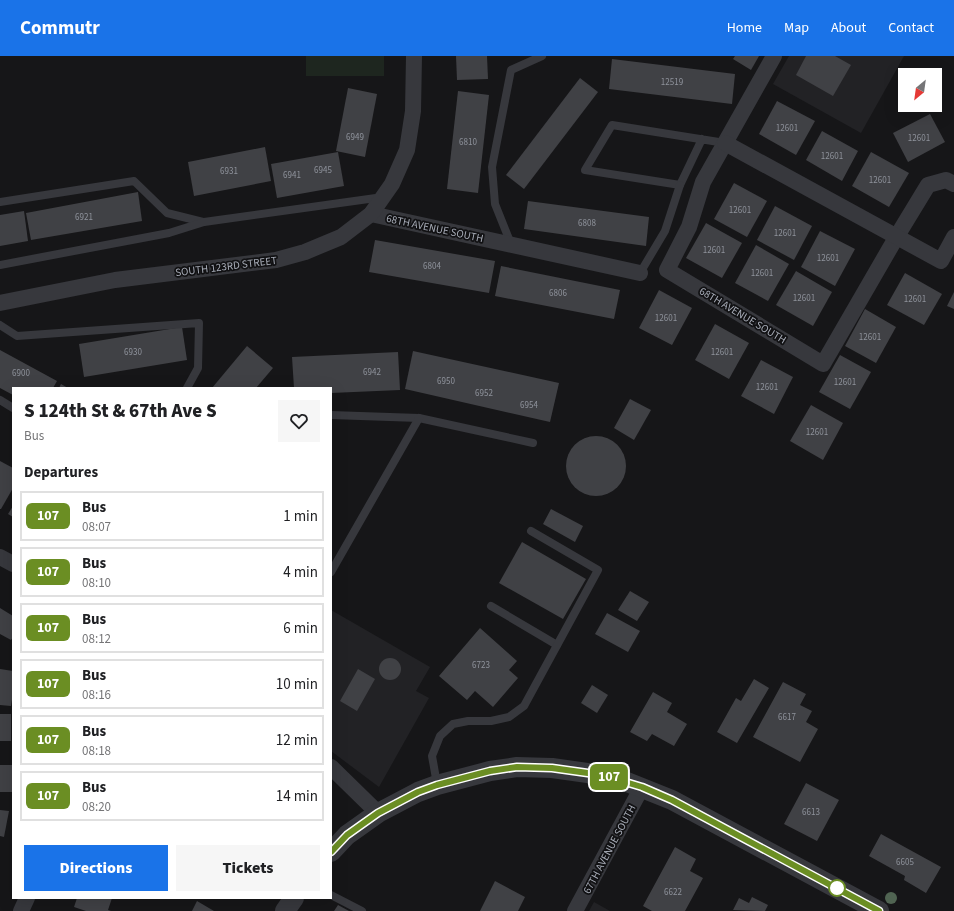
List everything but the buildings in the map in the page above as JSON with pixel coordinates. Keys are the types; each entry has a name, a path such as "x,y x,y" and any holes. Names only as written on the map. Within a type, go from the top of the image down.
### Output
{"street":[{"name":"SOUTH 123RD STREET","path":"0,303 115,280 276,260 305,252 342,236 371,214 392,184 407,150 413,111 414,56"},
{"name":"68TH AVENUE SOUTH","path":"774,56 703,182 689,227 667,270 823,364 896,236 928,185 946,180 954,184"},
{"path":"725,143 941,261 954,237"},
{"name":"68TH AVENUE SOUTH","path":"371,214 640,273"},
{"path":"0,557 12,563"},
{"path":"332,851 347,835 378,813 418,792 437,785 490,771 517,767 552,768 602,775 642,787 672,800 879,911"},
{"path":"332,768 378,813"},
{"name":"67TH AVENUE SOUTH","path":"575,911 642,787"},
{"path":"21,911 27,899"},
{"path":"285,911 293,899"}],"lane":[{"path":"511,244 495,204 492,167 511,70 542,56"},
{"path":"680,185 585,170 612,125 725,143"},
{"path":"640,273 665,231 680,185 702,139"},
{"path":"0,202 134,181 167,213 204,222"},
{"path":"0,265 169,233 204,222 383,196"},
{"path":"0,325 17,336 199,323 198,368 188,387"},
{"path":"0,400 12,407"},
{"path":"332,415 419,418 533,443"},
{"path":"332,570 419,418"},
{"path":"437,785 432,756 440,736 453,724 468,721 491,721 509,717 524,706 598,570 531,531"},
{"path":"491,606 557,645"},
{"path":"332,896 362,911"}],"shaded area":[{"path":"306,56 384,56 384,76 306,76"},
{"path":"789,56 904,56 861,133 773,84"},
{"path":"332,611 430,667 416,691 429,698 379,787 332,752"},
{"path":"594,902 610,911 589,911"}],"bus line":[{"name":"107","path":"332,851 347,835 378,813 418,792 437,785 490,771 517,767 552,768 602,775 622,780 672,800 879,911"}]}
